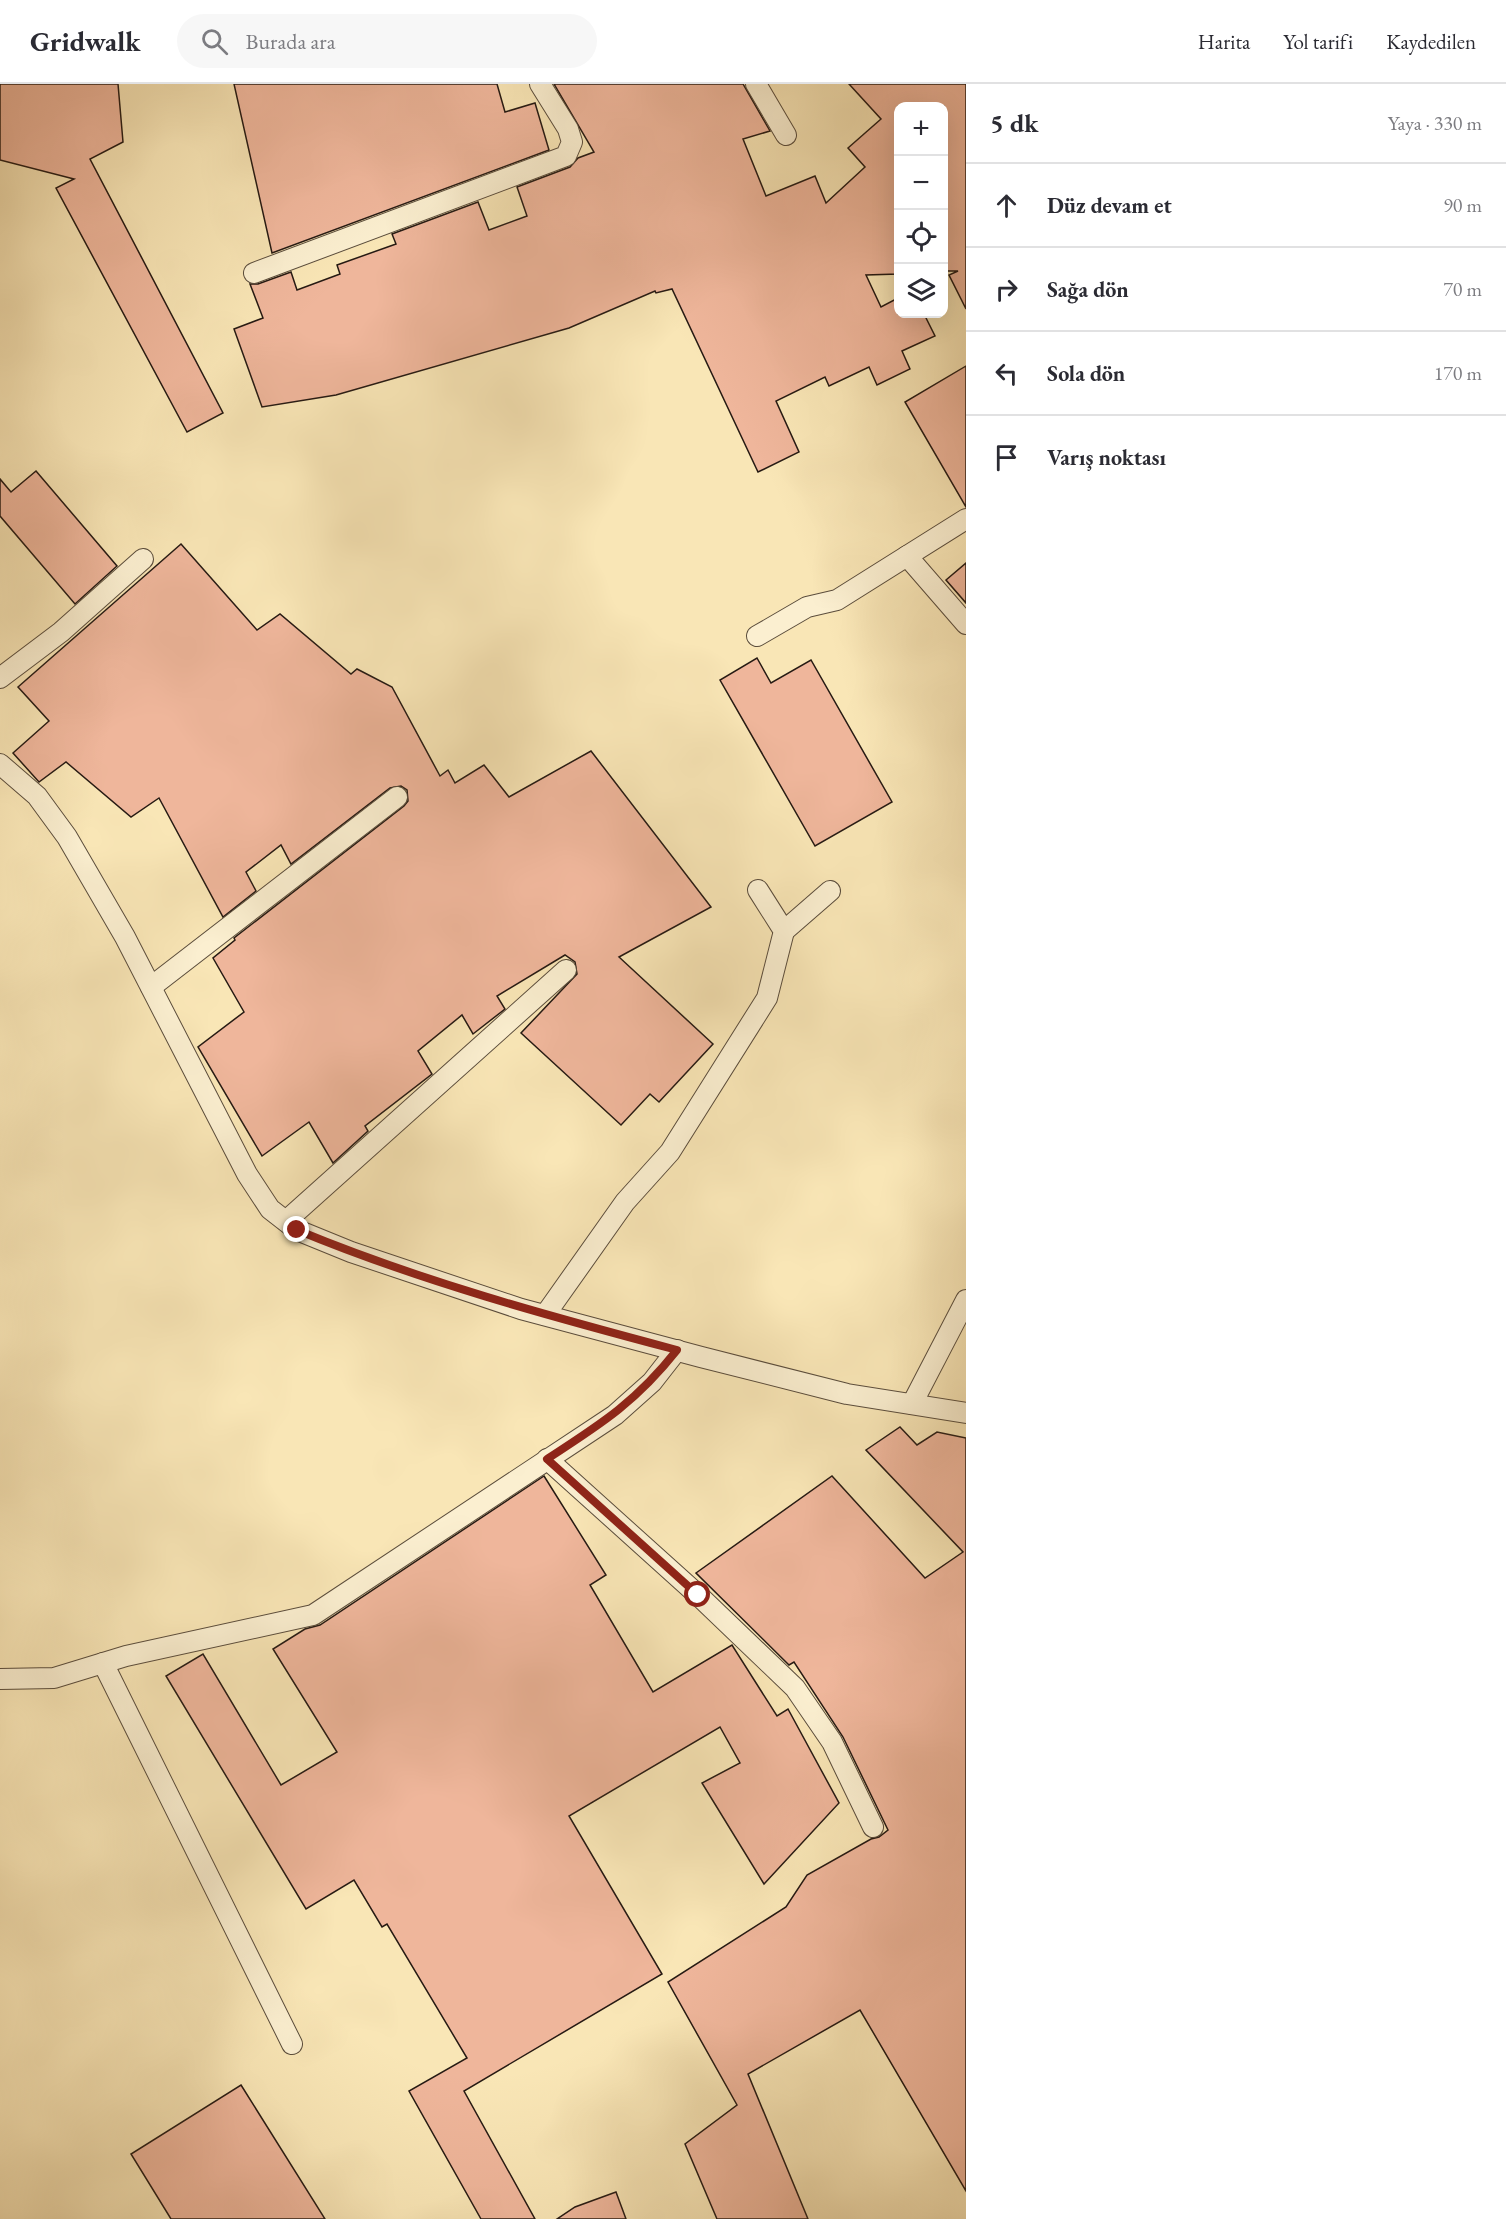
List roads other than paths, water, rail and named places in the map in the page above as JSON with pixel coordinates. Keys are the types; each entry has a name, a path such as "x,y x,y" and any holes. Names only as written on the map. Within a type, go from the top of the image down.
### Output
{"street":[{"path":"254,273 566,156 572,142 568,129 540,84"},
{"path":"756,84 786,135"},
{"path":"757,636 807,607 837,600 966,519"},
{"path":"907,556 966,624"},
{"path":"0,678 61,632 143,559"},
{"path":"0,764 37,796 67,837 151,987 248,1174 270,1209 297,1230 351,1252 545,1315 847,1394 966,1413"},
{"path":"151,987 397,797"},
{"path":"758,890 784,931"},
{"path":"545,1315 625,1202 670,1152 767,998 784,931 830,891"},
{"path":"286,1221 566,970"},
{"path":"912,1404 966,1300"},
{"path":"0,1679 54,1678 103,1663 313,1615 615,1415 652,1382 677,1350"},
{"path":"547,1459 698,1595 795,1688 832,1742 873,1827"},
{"path":"103,1663 292,2043"}]}
